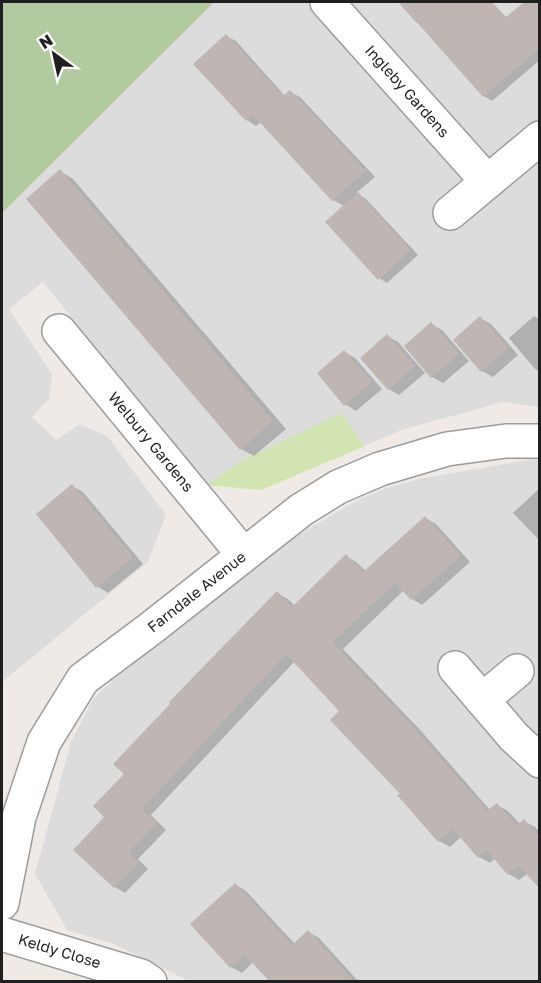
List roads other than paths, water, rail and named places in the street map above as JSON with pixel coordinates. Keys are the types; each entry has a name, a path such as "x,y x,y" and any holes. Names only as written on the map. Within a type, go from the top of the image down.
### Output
{"street":[{"name":"Ingleby Gardens","path":"327,2 487,181"},
{"path":"450,213 540,138"},
{"name":"Welbury Gardens","path":"59,331 243,554"},
{"name":"Farndale Avenue","path":"2,903 10,814 44,742 83,680 301,510 338,487 380,469 447,449 506,441 540,441"},
{"path":"455,668 514,737 540,761"},
{"path":"482,700 517,671"},
{"name":"Keldy Close","path":"2,934 141,976 150,981"}]}
